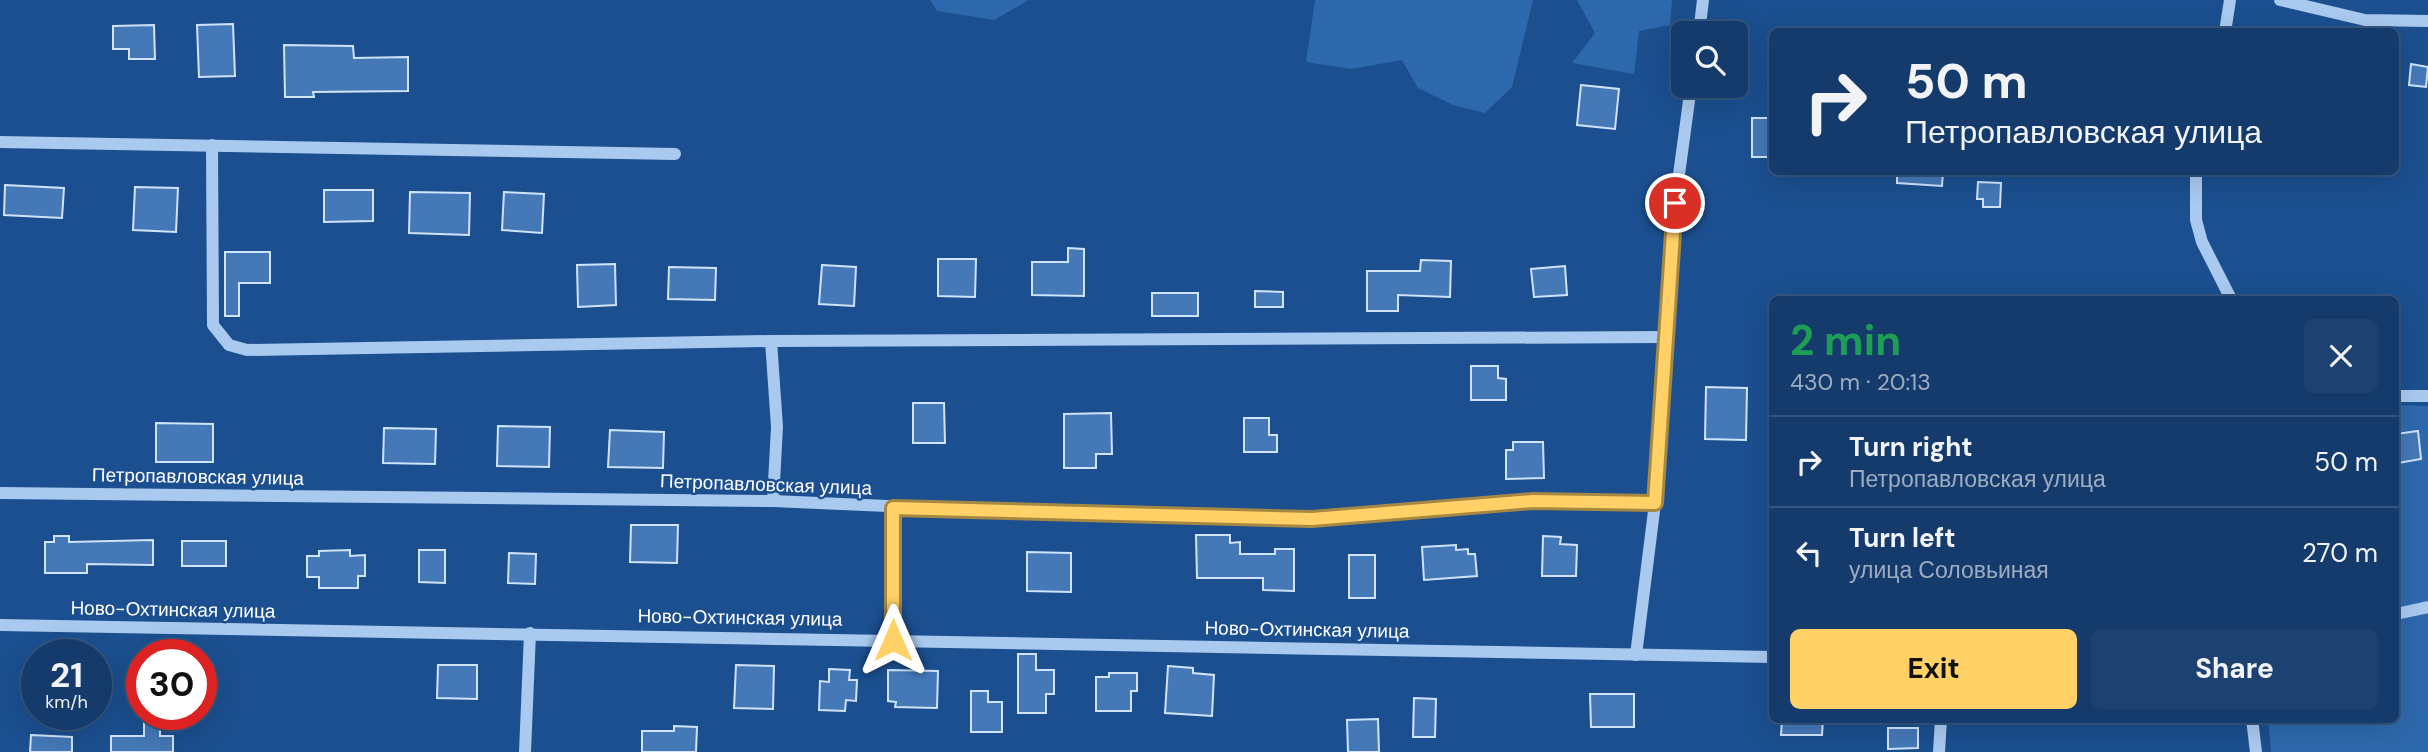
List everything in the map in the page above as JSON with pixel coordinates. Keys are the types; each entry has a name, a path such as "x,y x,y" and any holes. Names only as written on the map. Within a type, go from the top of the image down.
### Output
{"street":[{"path":"1700,21 1703,0"},
{"path":"2226,28 2230,0"},
{"path":"2280,0 2365,20 2428,21"},
{"path":"1636,655 1655,503 1672,226 1689,98"},
{"path":"0,142 675,154"},
{"path":"212,145 212,325 229,345 247,350 771,341 1665,337"},
{"path":"2196,175 2196,220 2202,242 2229,296"},
{"path":"771,341 777,427 773,502"},
{"path":"2399,396 2428,396"},
{"name":"Петропавловская улица","path":"0,493 773,502 893,508 1312,519 1533,501 1655,503"},
{"path":"893,508 893,640"},
{"path":"2399,613 2428,607"},
{"name":"Ново-Охтинская улица","path":"0,625 1769,657"},
{"path":"525,752 530,633"},
{"path":"1939,752 1941,723"},
{"path":"2252,723 2256,752"}],"shaded area":[{"path":"930,0 1029,0 994,20 937,11"},
{"path":"1315,0 1533,0 1512,87 1485,113 1453,105 1418,88 1402,60 1351,69 1306,62"},
{"path":"1577,0 1672,0 1670,25 1639,31 1634,74 1572,63 1595,33"},
{"path":"2399,405 2428,406 2428,752 2271,752 2268,723 2399,723"}],"building":[{"path":"233,24 235,76 199,77 197,25"},
{"path":"154,25 155,59 129,59 129,49 113,49 113,26"},
{"path":"284,45 353,46 354,58 408,57 408,91 313,92 314,97 285,97"},
{"path":"2411,64 2428,67 2426,87 2409,85"},
{"path":"1581,85 1619,89 1615,129 1577,125"},
{"path":"1752,118 1769,118 1769,157 1752,157"},
{"path":"1897,175 1943,175 1942,186 1897,183"},
{"path":"1978,182 2001,183 2000,207 1983,207 1983,199 1977,199"},
{"path":"5,185 64,188 62,218 4,215"},
{"path":"135,187 178,188 176,232 133,230"},
{"path":"324,190 373,190 373,221 324,222"},
{"path":"410,192 470,193 469,235 409,233"},
{"path":"504,192 544,194 542,233 502,230"},
{"path":"1068,248 1084,249 1084,296 1032,295 1032,262 1068,262"},
{"path":"225,252 270,252 270,283 239,283 239,316 225,316"},
{"path":"938,259 976,259 975,297 938,296"},
{"path":"1421,260 1451,261 1450,297 1398,295 1398,311 1367,311 1367,271 1420,271"},
{"path":"615,264 616,305 578,307 577,265"},
{"path":"822,265 856,267 854,306 819,304"},
{"path":"1565,266 1567,295 1534,297 1531,269"},
{"path":"669,267 716,268 715,300 668,299"},
{"path":"1255,291 1283,292 1283,307 1255,307"},
{"path":"1152,293 1198,293 1198,316 1152,316"},
{"path":"1471,366 1498,366 1498,378 1506,379 1506,400 1471,400"},
{"path":"1706,387 1747,388 1746,440 1705,439"},
{"path":"913,403 944,403 945,443 913,443"},
{"path":"1111,413 1112,454 1096,454 1096,468 1064,468 1064,414"},
{"path":"1244,418 1269,418 1269,435 1277,435 1277,452 1244,452"},
{"path":"156,423 213,424 213,462 156,462"},
{"path":"498,426 550,427 549,467 497,466"},
{"path":"384,428 436,429 435,464 383,463"},
{"path":"610,430 664,432 663,468 608,467"},
{"path":"2418,431 2421,459 2399,463 2399,434"},
{"path":"1513,442 1543,442 1544,478 1506,479 1506,450 1513,450"},
{"path":"631,525 678,525 677,563 630,562"},
{"path":"1196,535 1230,535 1230,543 1240,542 1240,554 1275,554 1275,549 1294,549 1294,591 1263,590 1263,578 1197,578"},
{"path":"54,536 69,536 69,542 153,540 153,565 87,564 87,573 45,573 45,542 54,542"},
{"path":"1543,536 1561,537 1560,544 1577,545 1576,576 1542,576"},
{"path":"182,541 226,541 226,566 182,566"},
{"path":"1456,545 1456,550 1468,549 1468,554 1475,554 1477,576 1424,580 1422,547"},
{"path":"350,550 350,556 365,555 365,576 358,576 358,588 319,588 319,577 307,577 307,556 319,556 319,551"},
{"path":"419,550 445,550 445,583 419,582"},
{"path":"1027,552 1071,553 1071,592 1027,591"},
{"path":"509,553 536,554 535,584 508,583"},
{"path":"1349,555 1375,555 1375,598 1349,598"},
{"path":"1018,654 1036,654 1036,670 1054,670 1054,694 1046,694 1046,713 1018,713"},
{"path":"438,665 477,665 477,699 437,698"},
{"path":"736,665 774,666 773,709 734,708"},
{"path":"1168,666 1193,668 1193,673 1214,675 1212,716 1165,713"},
{"path":"829,669 850,670 849,680 857,680 856,701 846,700 845,711 819,710 820,681 829,682"},
{"path":"888,670 938,671 937,708 895,707 896,702 888,701"},
{"path":"1109,673 1137,673 1137,691 1131,691 1131,711 1096,711 1096,677 1109,677"},
{"path":"971,691 988,691 988,702 1002,702 1002,732 971,732"},
{"path":"1590,694 1634,694 1634,727 1591,727"},
{"path":"1414,698 1436,699 1435,737 1413,737"},
{"path":"1378,719 1379,752 1348,752 1347,720"},
{"path":"1782,723 1823,723 1822,735 1781,735"},
{"path":"674,726 697,727 696,752 642,752 642,731 674,731"},
{"path":"1888,728 1918,728 1918,748 1888,749"},
{"path":"144,730 160,730 160,736 173,736 173,752 111,752 111,736 144,736"},
{"path":"31,735 72,737 72,752 30,752"}],"route":[{"path":"893,640 893,508 1312,519 1533,501 1655,503 1675,203"}]}
